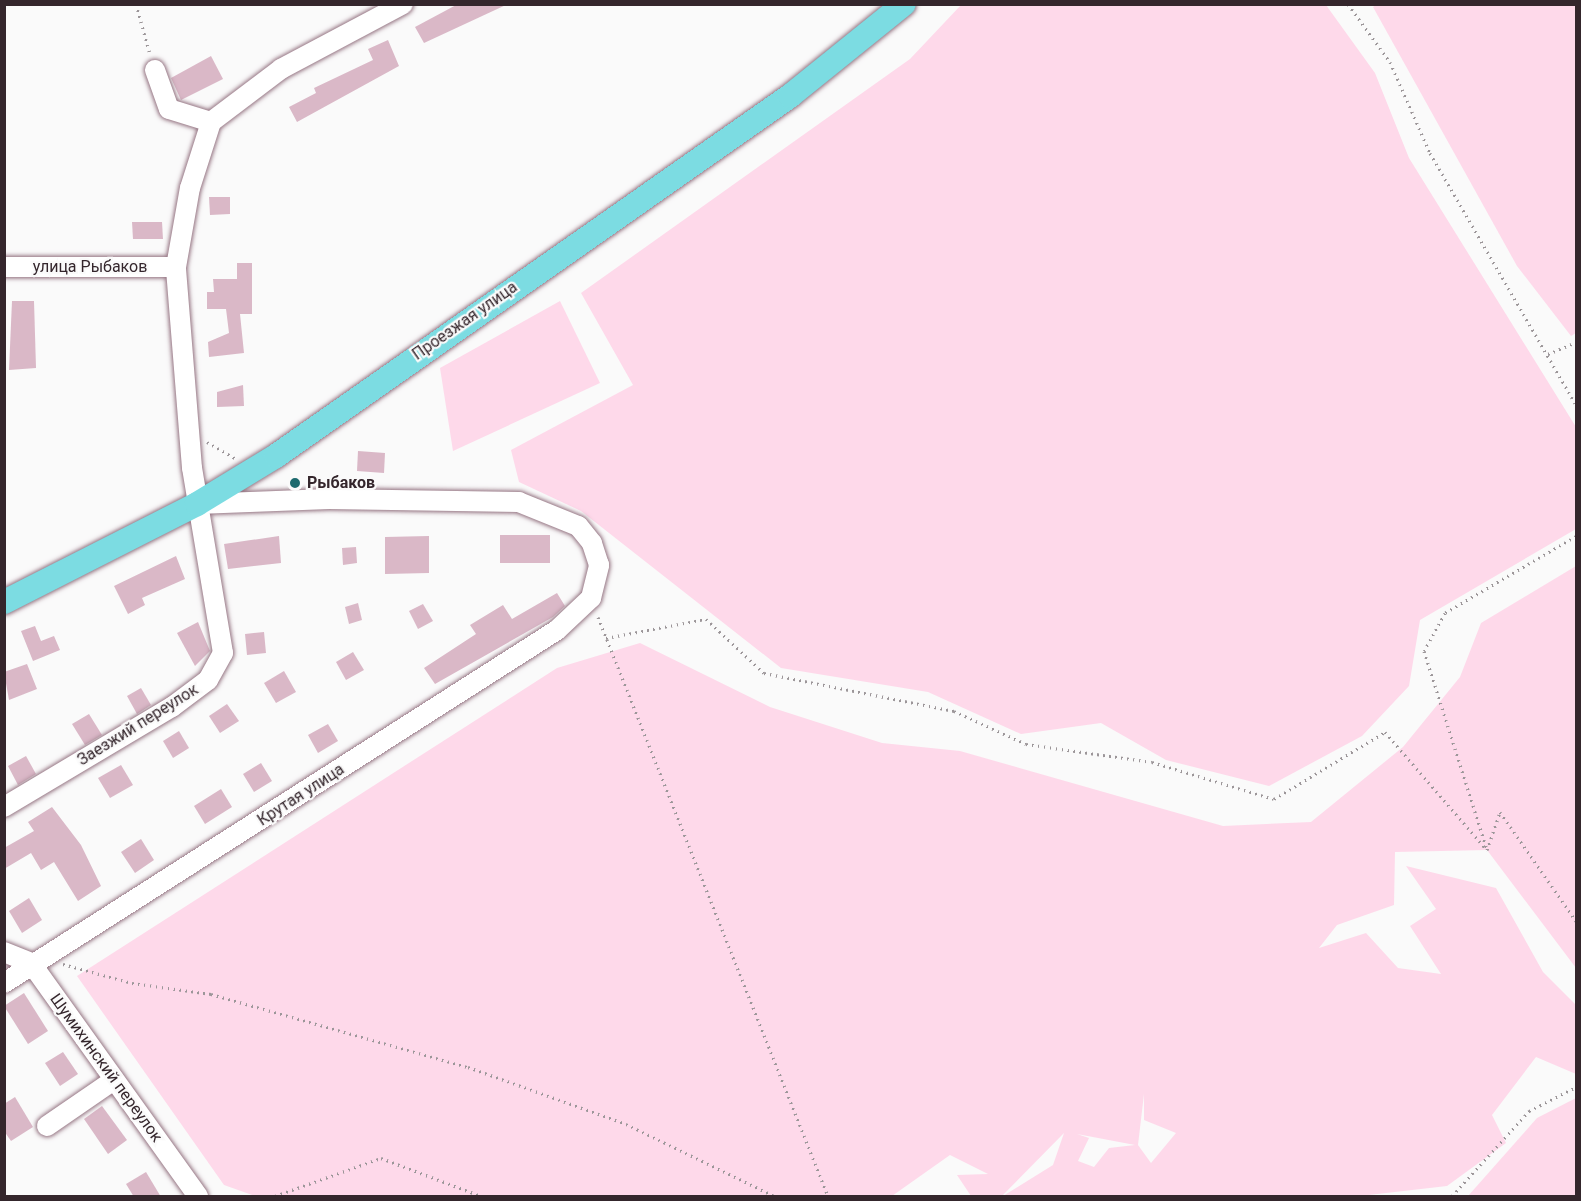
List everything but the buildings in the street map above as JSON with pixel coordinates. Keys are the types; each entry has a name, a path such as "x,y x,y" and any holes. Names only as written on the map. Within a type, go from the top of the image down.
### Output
{"main road":[{"name":"Проезжая улица","path":"4,602 197,504 276,456 790,96 904,4"}],"street":[{"path":"154,70 169,109 211,122 281,69 403,4"},
{"name":"Заезжий переулок","path":"4,807 208,680 223,653 223,633 197,504 176,267 190,188 211,122"},
{"name":"улица Рыбаков","path":"4,267 176,267"},
{"path":"197,504 329,499 538,507 578,526 592,543 599,565 591,598"},
{"name":"Крутая улица","path":"4,983 38,958 557,630 591,598"},
{"path":"4,952 38,958"},
{"name":"Шумихинский переулок","path":"38,958 114,1080 198,1197"},
{"path":"47,1126 114,1080"}],"path":[{"path":"136,4 154,70"},
{"path":"1348,4 1390,62 1430,153 1576,405"},
{"path":"1547,355 1576,342"},
{"path":"189,429 240,461"},
{"path":"1487,850 1424,651 1445,613 1576,536"},
{"path":"591,598 828,1197"},
{"path":"606,638 705,619 764,673 954,711 1026,744 1152,762 1275,800 1385,732 1487,850"},
{"path":"1487,850 1500,812 1576,921"},
{"path":"38,958 71,968 211,994 468,1067 626,1124 774,1197"},
{"path":"1452,1197 1529,1111 1576,1087"},
{"path":"275,1197 284,1189 381,1158 481,1197"}],"shaded area":[{"path":"1377,4 1576,5 1576,333 1571,336 1517,266 1373,7"},
{"path":"961,5 1326,5 1375,73 1409,158 1576,427 1576,529 1420,620 1409,686 1362,736 1269,786 1166,760 1101,723 1021,734 928,692 781,668 581,511 519,482 511,450 633,385 581,293 910,59"},
{"path":"560,301 600,383 453,451 440,368"},
{"path":"1576,566 1576,968 1487,850 1395,852 1394,905 1337,925 1319,948 1366,933 1398,968 1441,974 1410,926 1436,909 1406,866 1496,888 1543,972 1576,1005 1576,1074 1536,1057 1492,1115 1506,1143 1447,1186 1360,1196 1003,1196 971,1196 957,1175 988,1174 950,1155 892,1196 255,1196 224,1185 77,976 557,668 640,643 770,707 882,743 960,751 1223,826 1311,822 1403,747 1460,677 1481,623","holes":["1144,1094 1144,1120 1176,1133 1151,1163 1138,1145","1064,1133 1053,1165 1003,1195","1077,1134 1135,1145 1109,1148 1094,1167 1078,1161 1089,1138"]},
{"path":"1576,1098 1576,1196 1468,1196 1537,1118"}],"place":[{"name":"Рыбаков","path":"295,483"}]}
